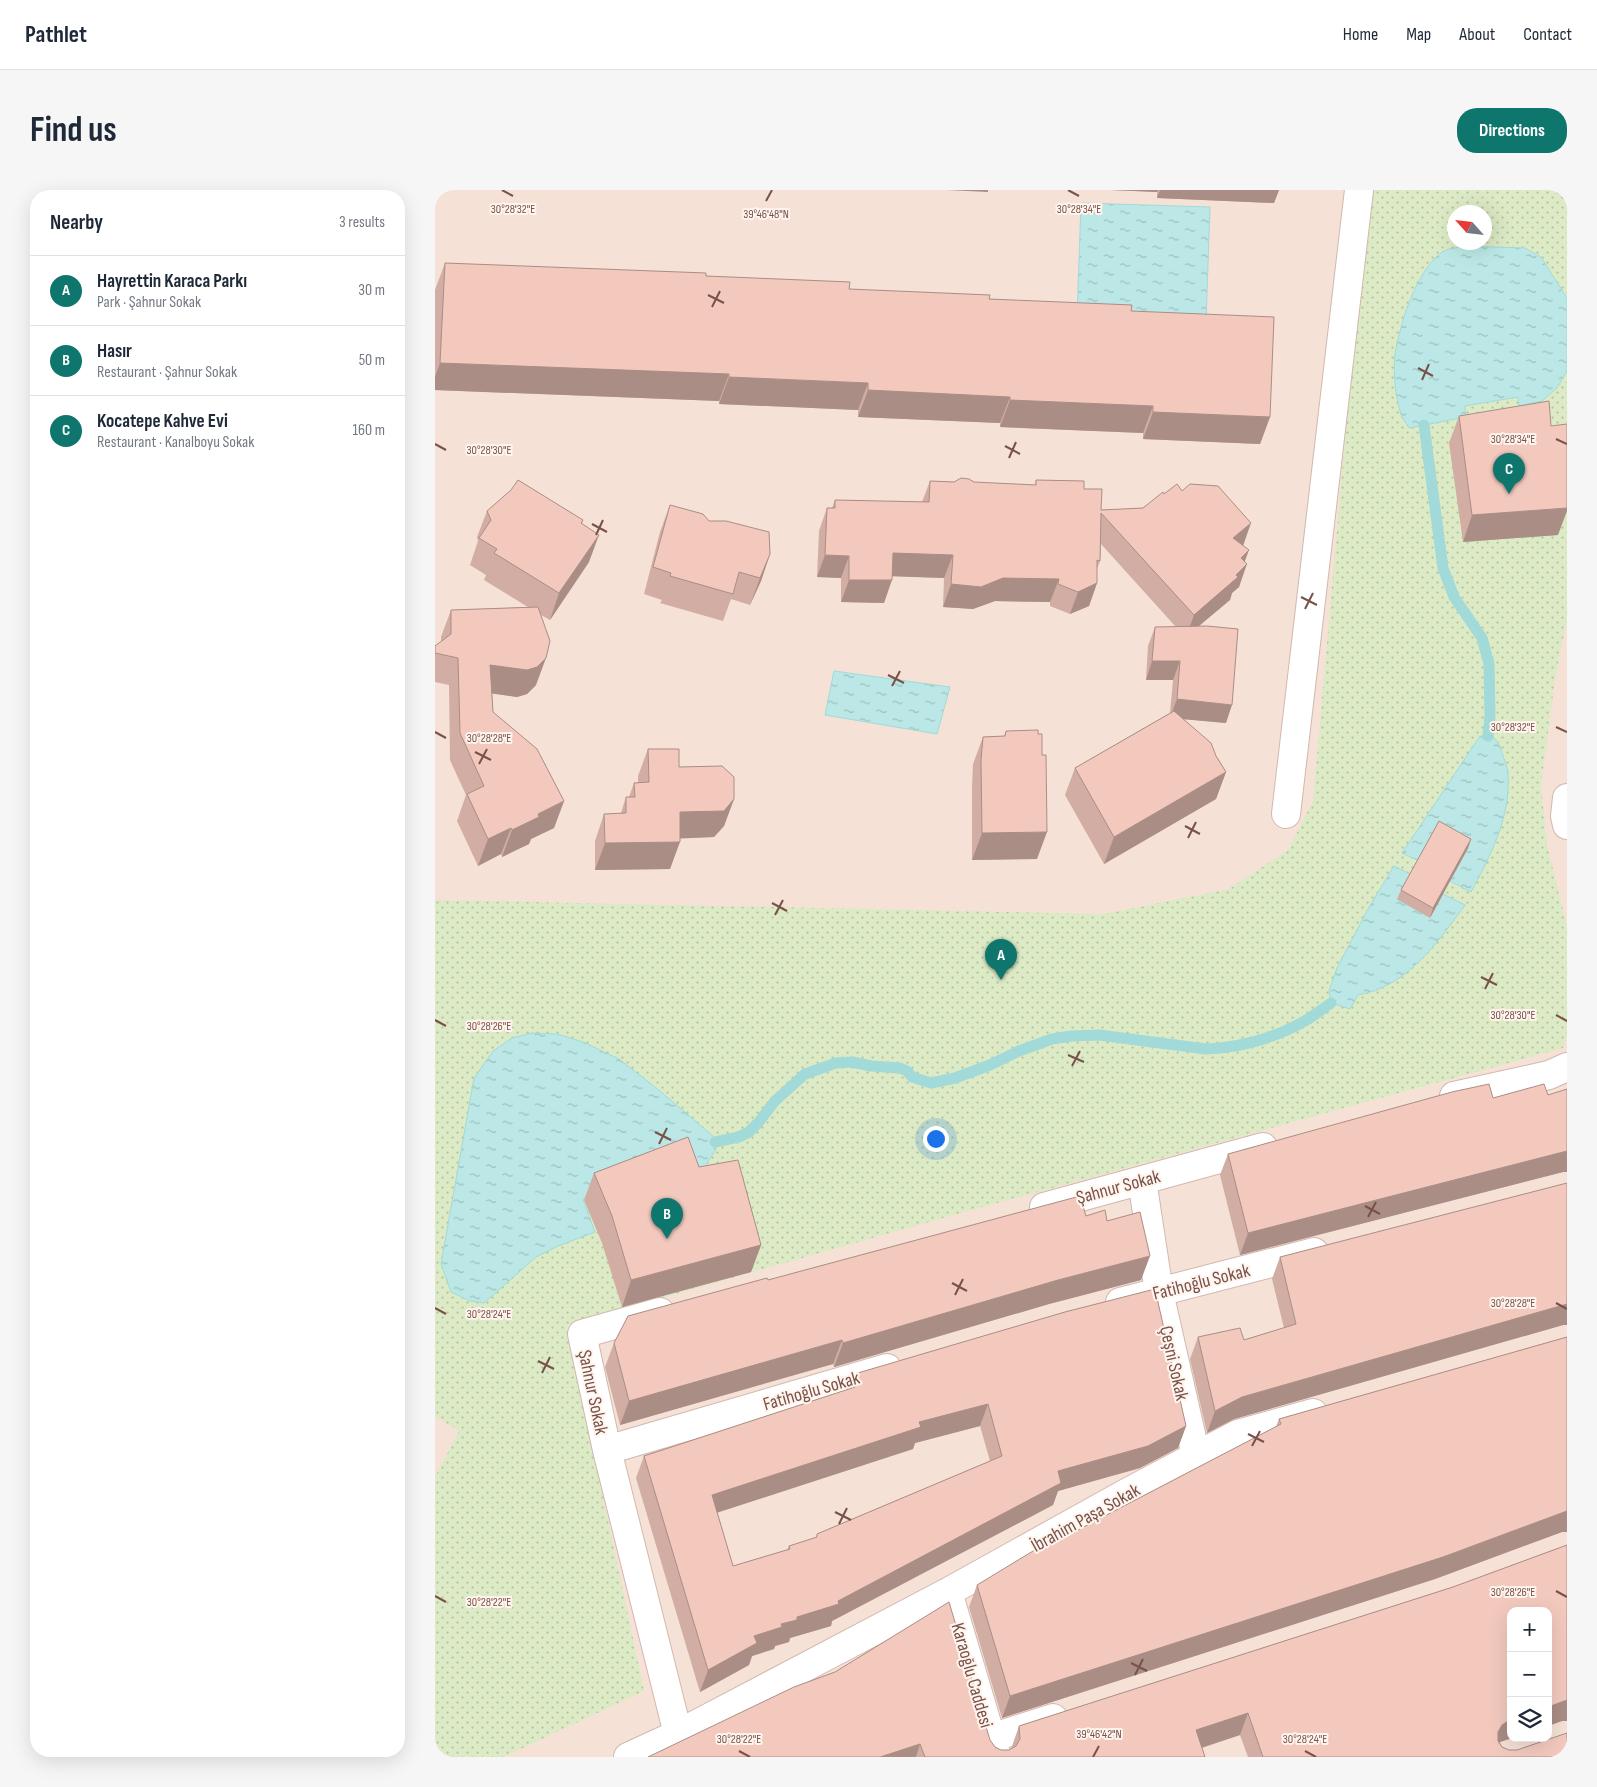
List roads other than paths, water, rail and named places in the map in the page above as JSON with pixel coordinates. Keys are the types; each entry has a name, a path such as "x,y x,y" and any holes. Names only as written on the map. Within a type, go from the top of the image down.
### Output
{"street":[{"path":"1286,814 1359,190"},
{"path":"1567,798 1565,816 1567,824"},
{"path":"1428,1102 1549,1075 1567,1067"},
{"name":"Şahnur Sokak","path":"1019,1214 1287,1140"},
{"name":"Çeşni Sokak","path":"1142,1180 1159,1292 1197,1456"},
{"name":"Fatihoğlu Sokak","path":"1091,1309 1339,1246"},
{"name":"Şahnur Sokak","path":"607,1450 582,1334 687,1305"},
{"name":"Fatihoğlu Sokak","path":"607,1450 910,1361"},
{"name":"İbrahim Paşa Sokak","path":"628,1757 678,1734 948,1592 1128,1492 1238,1434 1332,1407"},
{"path":"607,1450 678,1734"},
{"name":"Karaoğlu Caddesi","path":"948,1592 994,1748"},
{"path":"994,1748 1075,1711"}],"water":[{"path":"1081,203 1210,207 1206,322 1077,318"},
{"path":"1492,247 1525,248 1541,257 1567,298 1567,371 1557,388 1542,401 1519,406 1518,397 1465,406 1466,417 1409,428 1402,418 1397,397 1394,375 1395,354 1405,313 1417,285 1432,261 1444,251 1492,250"},
{"path":"834,671 950,687 937,734 825,715"},
{"path":"1480,736 1490,737 1498,743 1507,770 1508,790 1503,821 1498,836 1471,892 1450,881 1468,848 1419,861 1402,853"},
{"path":"1394,866 1412,875 1398,900 1430,917 1443,894 1465,905 1432,948 1406,973 1392,983 1358,995 1350,1009 1331,1003 1329,991 1337,968 1368,909"},
{"path":"532,1033 557,1034 583,1042 619,1059 713,1136 716,1149 698,1178 678,1163 583,1199 595,1232 558,1246 536,1257 484,1303 470,1301 451,1292 441,1264 474,1078 493,1051 512,1038"}],"waterway":[{"path":"1424,425 1443,568 1454,597 1482,638 1489,664 1490,716 1488,736"},
{"path":"715,1142 739,1137 749,1132 775,1101 805,1074 836,1063 852,1062 871,1066 900,1068 907,1071 912,1077 931,1083 955,1078 1052,1039 1071,1036 1099,1035 1206,1049 1231,1047 1281,1033 1307,1020 1331,1003"}],"place":[{"name":"Kocatepe Kahve Evi","path":"1509,494"},
{"name":"Hayrettin Karaca Parkı","path":"1001,980"},
{"name":"Hasır","path":"667,1239"}]}
